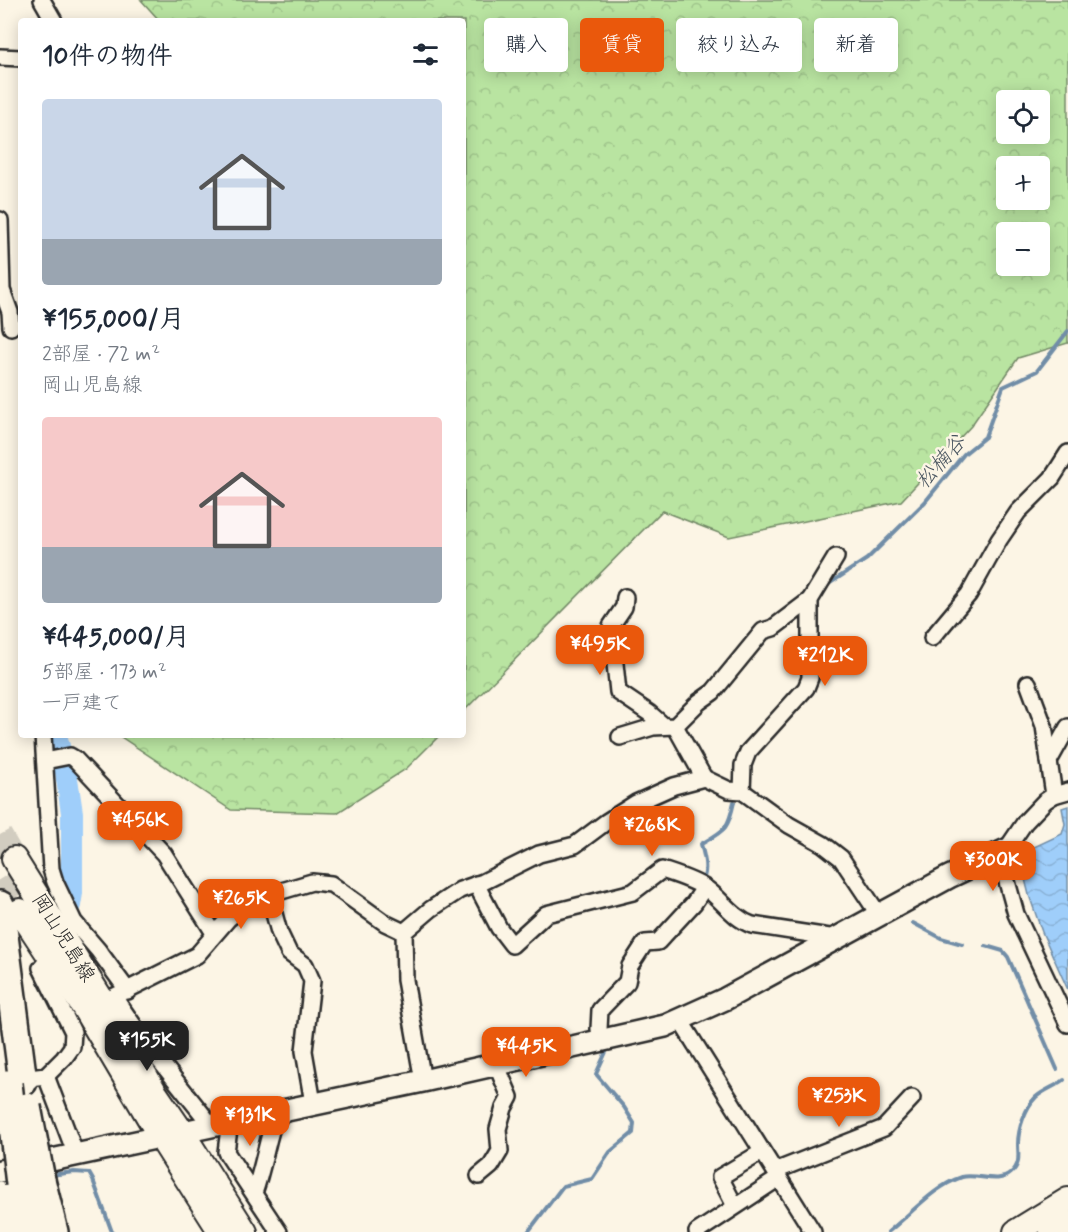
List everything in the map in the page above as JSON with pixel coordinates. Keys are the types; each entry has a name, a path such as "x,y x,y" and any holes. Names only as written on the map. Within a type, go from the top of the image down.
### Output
{"highway":[{"path":"6,1232 15,1183 26,1080 10,908"},
{"path":"0,1007 26,1080"},
{"path":"15,1183 29,1232"},
{"path":"15,1183 54,1232"}],"main road":[{"name":"岡山児島線","path":"14,858 108,1000 221,1232"},
{"name":"岡山児島線","path":"10,908 50,957 108,1000"},
{"name":"岡山児島線","path":"171,1133 245,1232"},
{"path":"1016,1232 1068,1200"},
{"path":"1052,1232 1068,1223"}],"street":[{"path":"42,0 52,18"},
{"path":"0,57 18,58"},
{"path":"0,220 2,290 10,312 11,327"},
{"path":"932,638 969,594 999,540 1018,512 1052,478 1068,453"},
{"path":"620,737 653,727 669,726 713,692 763,631 773,628 810,600 836,557"},
{"path":"625,597 624,608 611,626 618,692 669,726 704,778 729,789 742,791 789,825 823,844 841,858 879,915"},
{"path":"742,791 743,765 748,752 806,688 810,678 810,600"},
{"path":"1028,683 1044,726 1049,761 1061,793 1025,822 1006,850 1003,867 1016,914 1068,1024"},
{"path":"1049,761 1068,727"},
{"path":"45,738 56,759 51,869 75,922 98,950 108,1000 220,1123 226,1152 279,1232"},
{"path":"56,759 75,759 164,854 214,933"},
{"path":"404,932 431,909 460,890 539,854 575,845 636,803 675,786 704,778"},
{"path":"15,1183 76,1155 654,1029 680,1020 724,999 949,877 1006,850"},
{"path":"476,884 499,928 512,945 546,914 633,892 662,870 688,879 704,888 742,922 836,938"},
{"path":"108,1000 197,955 214,933 251,900 312,882 331,884 384,922 404,932"},
{"path":"601,1041 598,1029 600,1010 627,982 630,966 645,943 658,942 694,903 704,888"},
{"path":"269,895 279,932 289,953 305,965 312,981 304,1051 313,1103"},
{"path":"404,932 405,980 423,1081"},
{"path":"50,957 41,968 73,1032 72,1047 64,1058 26,1080 76,1155"},
{"path":"680,1020 813,1232"},
{"path":"479,1176 491,1166 500,1151 498,1129 510,1097 496,1064"},
{"path":"697,1232 777,1174 884,1128 912,1098"},
{"path":"254,1193 264,1165 269,1132 277,1111"},
{"path":"735,1206 720,1177 762,1152"}],"green space":[{"path":"141,0 1068,0 1068,343 1018,358 971,426 901,501 729,537 662,511 466,709 466,18 157,18"},
{"path":"123,738 437,738 406,769 337,813 231,810"}],"water":[{"path":"1068,806 1068,990 1042,932 1023,871 1034,847 1062,834 1065,824 1062,808"}],"waterway":[{"name":"松楠谷","path":"824,587 867,559 925,502 964,454 985,437 1003,387 1037,371 1068,331"},
{"path":"57,738 66,772 72,813 70,905"},
{"name":"松楠谷","path":"703,880 705,866 701,844 724,828 730,818 734,802"},
{"path":"913,923 941,938 962,944"},
{"path":"986,946 1003,951 1008,957 1057,1069"},
{"name":"松楠谷","path":"528,1232 563,1186 592,1179 610,1152 633,1133 634,1123 624,1107 596,1074 606,1052"},
{"path":"888,1232 932,1194 952,1181 968,1176 1000,1178 1011,1173 1018,1163 1019,1132 1029,1107 1036,1097 1064,1080"},
{"name":"松楠谷","path":"51,1175 89,1173 112,1232"}],"tunnel":[{"path":"0,835 14,859"},
{"path":"0,879 20,911"}]}
